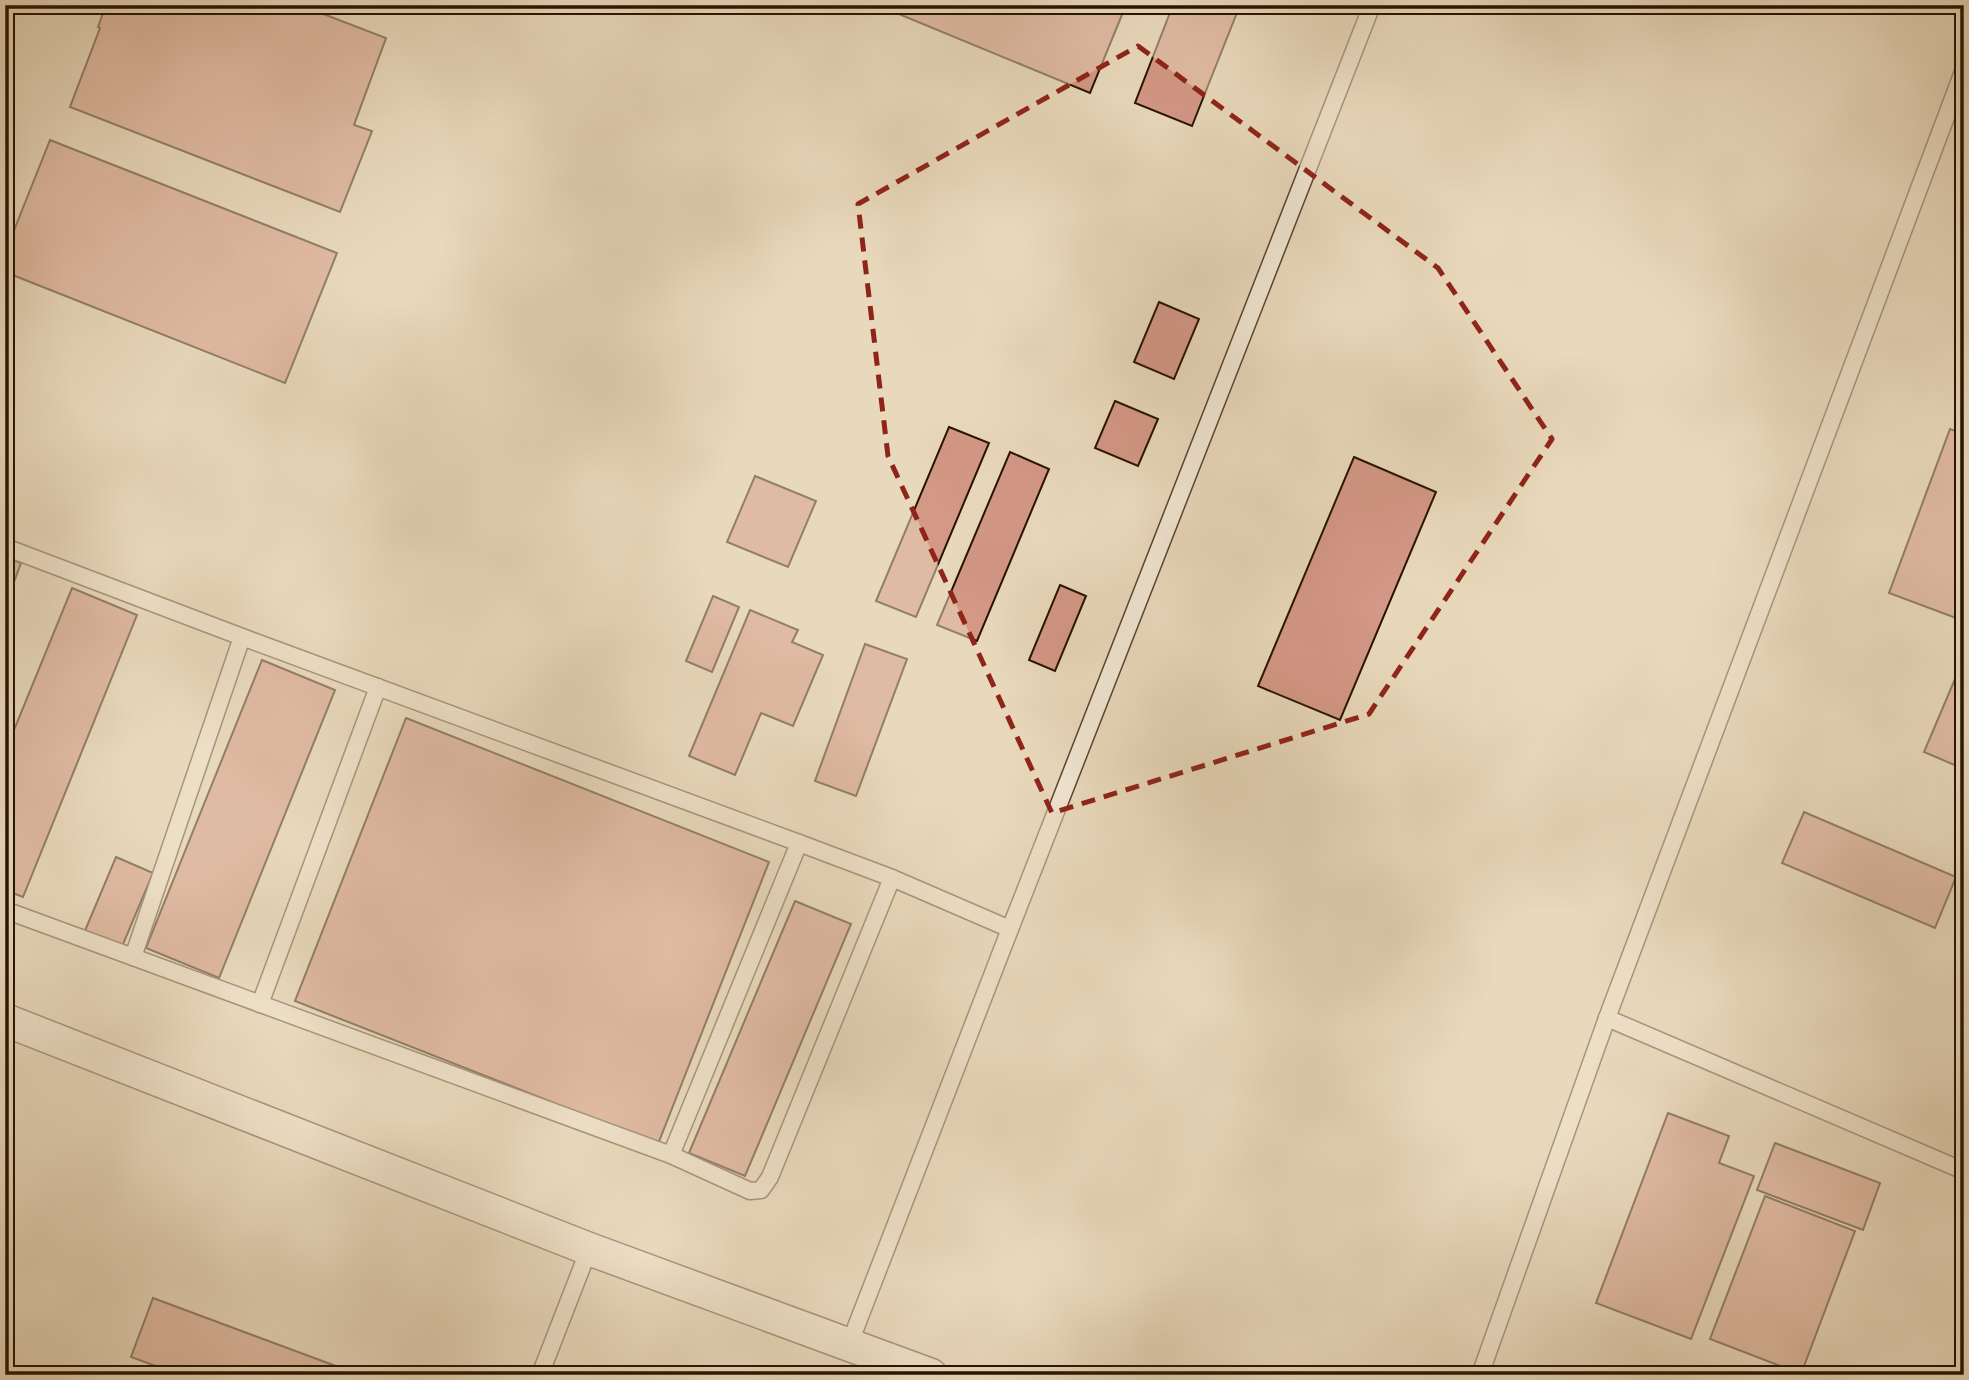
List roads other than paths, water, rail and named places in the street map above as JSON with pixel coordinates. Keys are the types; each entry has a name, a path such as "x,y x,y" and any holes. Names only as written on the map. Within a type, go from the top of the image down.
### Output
{"street":[{"path":"5,1020 589,1249 931,1375"}],"lane":[{"path":"849,1345 1373,5"},
{"path":"1480,1375 1607,1018 1964,69"},
{"path":"5,547 892,878 1010,929"},
{"path":"133,957 242,636"},
{"path":"260,1004 378,687"},
{"path":"671,1155 799,843"},
{"path":"5,910 671,1155 750,1191 761,1190 770,1177 892,878"},
{"path":"1607,1018 1964,1171"},
{"path":"540,1375 589,1249"}]}
